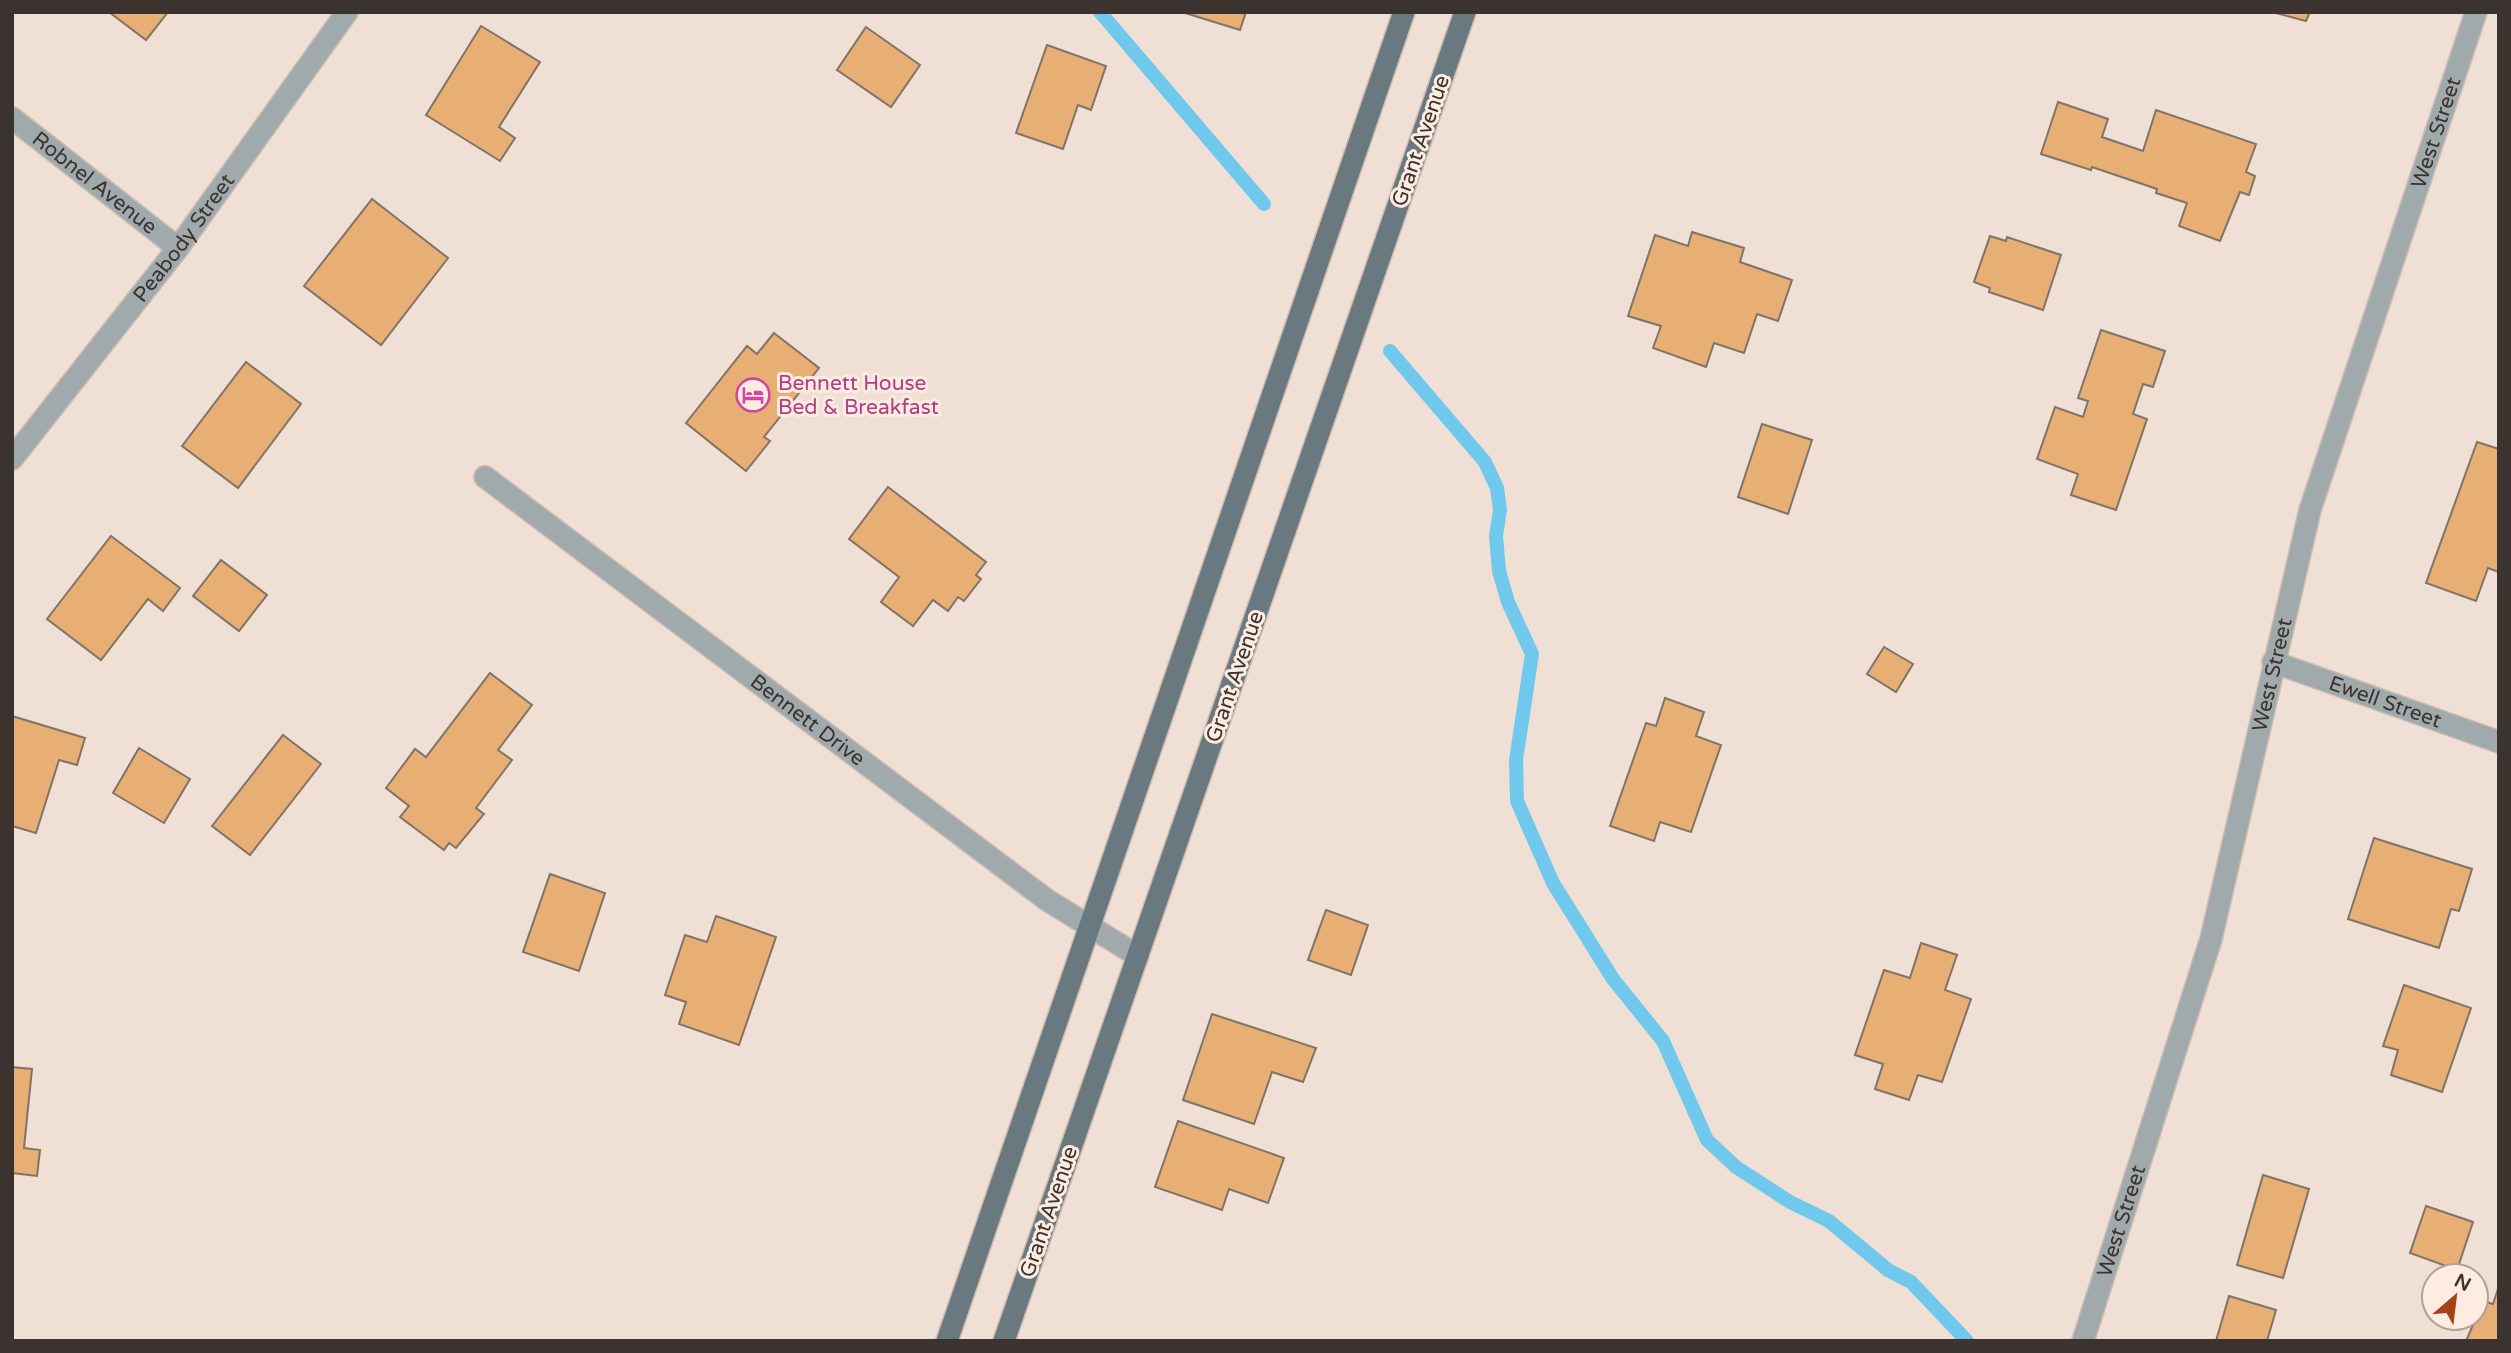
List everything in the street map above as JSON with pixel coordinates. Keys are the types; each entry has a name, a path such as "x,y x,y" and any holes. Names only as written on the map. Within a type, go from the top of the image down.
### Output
{"main road":[{"path":"947,1341 1404,12"},
{"name":"Grant Avenue","path":"1004,1341 1465,12"}],"street":[{"name":"Peabody Street","path":"12,458 178,248 347,12"},
{"name":"West Street","path":"2083,1341 2211,939 2310,510 2476,12"},
{"name":"Robnel Avenue","path":"12,118 178,248"},
{"name":"Bennett Drive","path":"485,477 1047,900 1138,956"},
{"name":"Ewell Street","path":"2273,662 2499,742"}],"building":[{"path":"109,12 168,12 146,40"},
{"path":"1182,12 1246,12 1240,30"},
{"path":"2272,12 2310,12 2306,21"},
{"path":"481,26 540,62 499,127 515,138 500,161 426,115"},
{"path":"866,27 920,65 891,107 837,70"},
{"path":"1047,45 1106,66 1091,110 1078,105 1063,149 1016,133"},
{"path":"2058,102 2108,119 2102,137 2143,151 2156,110 2256,144 2246,172 2255,176 2249,195 2240,192 2220,241 2179,226 2187,203 2156,193 2157,189 2092,167 2091,170 2041,154"},
{"path":"372,199 448,258 381,345 304,286"},
{"path":"1692,232 1744,248 1740,262 1792,280 1778,321 1757,314 1744,353 1714,343 1706,367 1653,348 1661,326 1628,316 1655,235 1688,246"},
{"path":"1990,236 2006,241 2007,237 2061,255 2043,310 1989,292 1990,288 1974,282"},
{"path":"2101,330 2165,351 2153,387 2143,384 2133,414 2147,419 2116,510 2071,495 2078,474 2037,459 2055,407 2083,417 2088,401 2078,398"},
{"name":"Bennett House Bed & Breakfast","path":"774,333 819,368 764,437 770,441 746,471 686,423 747,346 757,354"},
{"path":"246,362 301,404 238,488 182,446"},
{"path":"1762,424 1812,440 1788,514 1738,497"},
{"path":"2477,442 2499,449 2499,572 2488,568 2476,601 2426,583"},
{"path":"888,487 986,562 976,575 981,579 964,601 958,597 948,611 933,600 913,626 881,602 899,577 849,539"},
{"path":"111,536 180,588 163,611 148,599 101,660 47,619"},
{"path":"221,560 267,595 239,631 193,596"},
{"path":"1884,647 1913,664 1896,692 1867,674"},
{"path":"490,673 532,705 498,750 512,760 476,808 484,814 456,848 449,843 444,850 400,817 409,806 386,788 415,749 426,757"},
{"path":"1665,698 1704,712 1696,736 1721,745 1691,832 1660,822 1654,841 1610,826 1646,723 1656,726"},
{"path":"12,716 85,738 77,765 59,760 36,833 12,826"},
{"path":"283,735 321,764 250,855 212,826"},
{"path":"139,748 190,779 164,823 113,793"},
{"path":"2374,838 2472,869 2459,911 2451,909 2439,948 2348,919"},
{"path":"550,874 605,893 579,971 523,952"},
{"path":"1326,910 1368,925 1351,975 1308,960"},
{"path":"716,916 776,937 739,1045 679,1024 686,1002 665,995 685,935 707,942"},
{"path":"1921,943 1957,955 1945,990 1971,999 1942,1082 1918,1075 1909,1100 1875,1089 1883,1064 1855,1055 1884,970 1910,978"},
{"path":"2404,985 2471,1008 2442,1092 2391,1075 2398,1050 2383,1046"},
{"path":"1212,1014 1316,1048 1303,1082 1272,1072 1254,1124 1183,1100"},
{"path":"12,1067 32,1069 24,1148 40,1150 37,1176 12,1173"},
{"path":"1178,1121 1284,1158 1268,1203 1229,1189 1222,1210 1155,1187"},
{"path":"2263,1175 2309,1189 2283,1278 2237,1265"},
{"path":"2426,1206 2473,1222 2460,1262 2435,1262 2410,1253"},
{"path":"2499,1286 2499,1341 2466,1341 2470,1332 2490,1332 2490,1303 2493,1304"},
{"path":"2229,1296 2276,1310 2267,1341 2216,1341"}],"waterway":[{"path":"1100,12 1264,204"},
{"path":"1390,351 1485,462 1497,488 1500,510 1496,536 1499,571 1508,602 1532,654 1516,760 1517,801 1553,883 1613,979 1663,1041 1707,1140 1736,1167 1790,1202 1829,1221 1888,1270 1911,1282 1967,1341"}],"place":[{"name":"Bennett House Bed & Breakfast","path":"753,395"}]}
